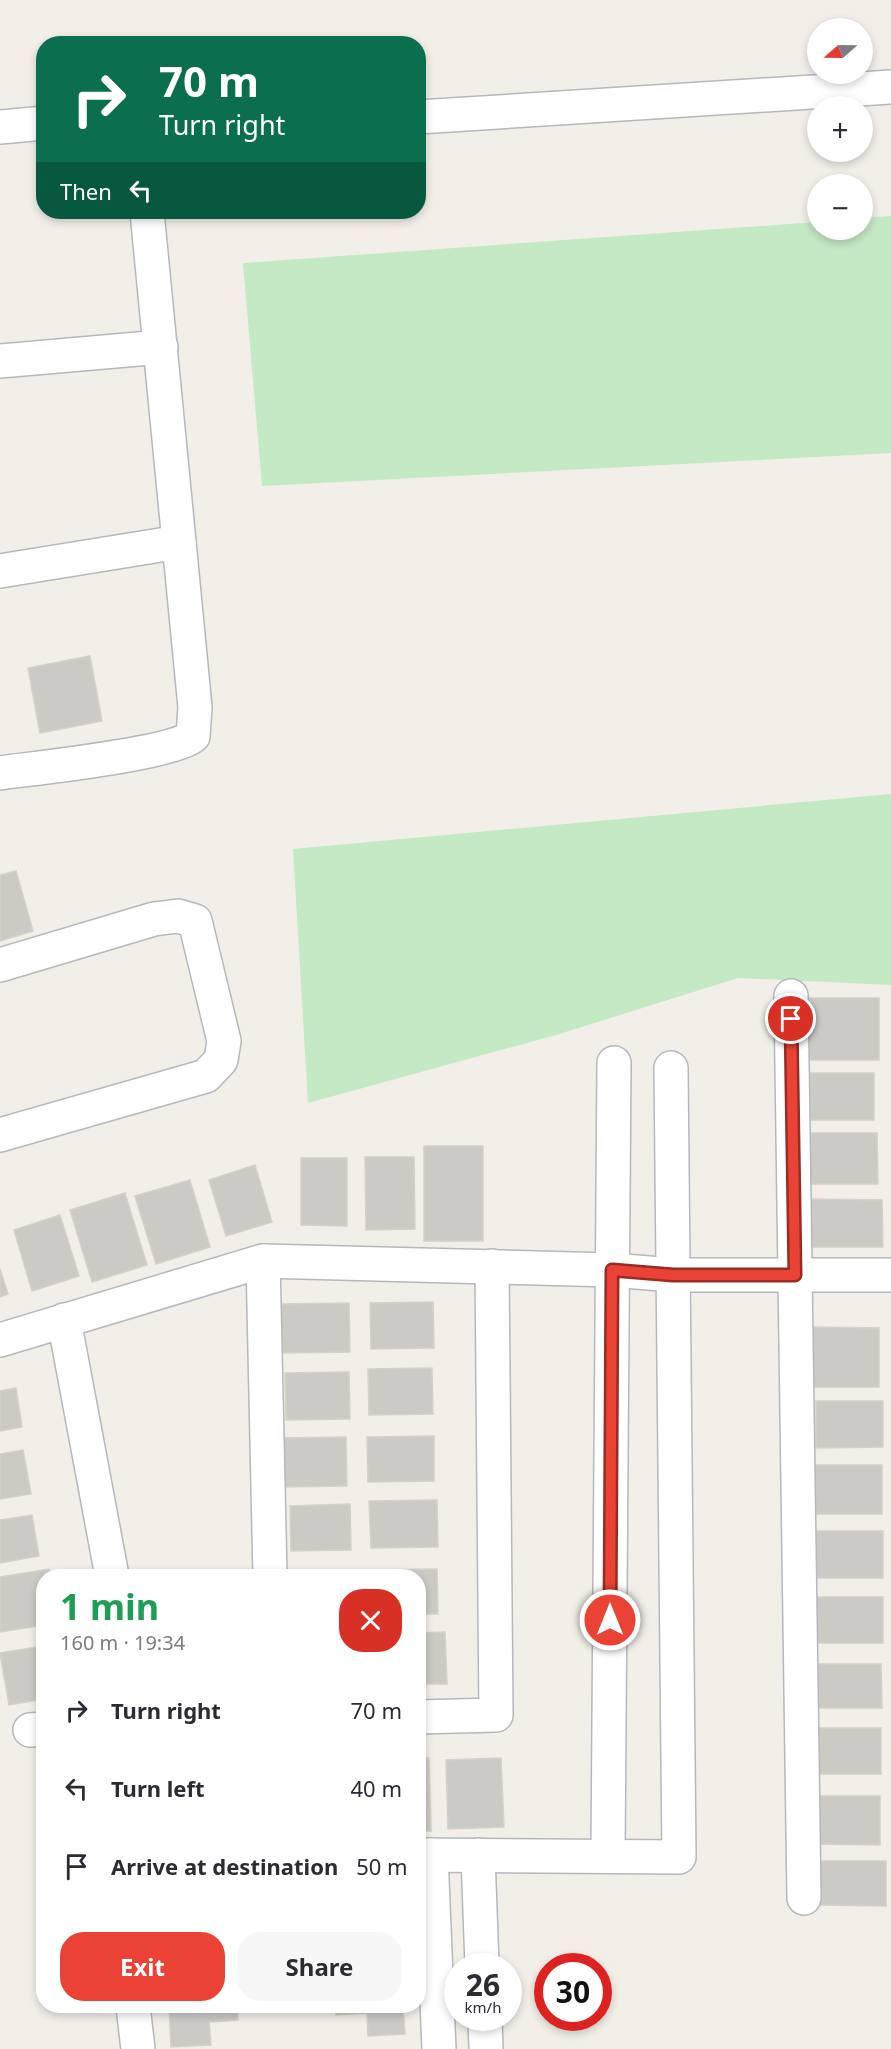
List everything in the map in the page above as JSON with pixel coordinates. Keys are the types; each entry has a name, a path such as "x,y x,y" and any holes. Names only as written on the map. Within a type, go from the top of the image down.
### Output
{"street":[{"path":"426,116 891,87"},
{"path":"0,127 36,124"},
{"path":"0,773 143,752 187,742 194,736 195,706 148,219"},
{"path":"0,361 161,346"},
{"path":"0,572 179,542"},
{"path":"0,965 154,919 178,916 195,921 224,1041 221,1060 206,1076 0,1135"},
{"path":"791,996 804,1898"},
{"path":"608,1854 614,1063"},
{"path":"426,1855 608,1854 679,1857 671,1068"},
{"path":"0,1340 263,1261 612,1270 673,1275 891,1275"},
{"path":"263,1261 270,1569"},
{"path":"426,1717 496,1715 492,1266"},
{"path":"64,1320 111,1569"},
{"path":"478,1855 482,1953"},
{"path":"426,1869 439,2049"},
{"path":"135,2013 138,2049"},
{"path":"485,2031 486,2049"}],"green space":[{"path":"891,216 891,453 262,486 243,263 807,223 807,240 873,240 873,217"},
{"path":"891,794 891,985 738,978 556,1035 308,1103 293,849"}],"building":[{"path":"90,656 102,721 40,733 28,668"},
{"path":"16,871 33,931 0,941 0,875"},
{"path":"809,998 879,998 879,1060 809,1060"},
{"path":"810,1073 874,1073 874,1120 810,1120"},
{"path":"809,1133 877,1133 878,1184 809,1184"},
{"path":"424,1146 483,1146 483,1241 424,1241"},
{"path":"365,1157 414,1157 415,1229 366,1230"},
{"path":"301,1158 347,1158 347,1226 301,1225"},
{"path":"255,1165 272,1222 226,1236 209,1180"},
{"path":"190,1180 210,1247 156,1264 135,1196"},
{"path":"125,1193 147,1265 92,1282 70,1210"},
{"path":"808,1199 882,1200 883,1247 808,1247"},
{"path":"60,1215 79,1276 32,1291 14,1230"},
{"path":"0,1269 8,1294 0,1297"},
{"path":"433,1302 434,1348 371,1349 370,1303"},
{"path":"349,1303 350,1352 282,1353 281,1304"},
{"path":"812,1327 879,1328 879,1387 813,1387"},
{"path":"432,1368 433,1414 369,1415 368,1369"},
{"path":"349,1372 350,1419 286,1420 285,1373"},
{"path":"16,1388 22,1427 0,1431 0,1391"},
{"path":"816,1401 883,1401 883,1447 816,1448"},
{"path":"434,1436 434,1481 368,1482 367,1437"},
{"path":"346,1437 347,1486 282,1487 281,1438"},
{"path":"23,1450 31,1494 0,1499 0,1454"},
{"path":"815,1465 882,1465 882,1514 816,1514"},
{"path":"437,1500 438,1547 371,1548 369,1501"},
{"path":"350,1504 351,1550 291,1551 290,1506"},
{"path":"32,1515 39,1556 0,1563 0,1520"},
{"path":"816,1531 883,1531 883,1578 816,1578"},
{"path":"426,1569 437,1569 438,1614 426,1614"},
{"path":"36,1571 36,1626 0,1632 0,1577"},
{"path":"816,1597 883,1597 883,1643 816,1643"},
{"path":"445,1632 447,1684 426,1684 426,1633"},
{"path":"36,1647 36,1700 9,1705 0,1653"},
{"path":"818,1664 881,1664 882,1708 818,1708"},
{"path":"815,1728 881,1728 881,1774 815,1774"},
{"path":"426,1758 429,1758 431,1831 426,1831"},
{"path":"501,1758 504,1827 448,1829 446,1760"},
{"path":"816,1796 880,1796 880,1845 816,1844"},
{"path":"818,1861 886,1861 886,1906 818,1905"},
{"path":"169,2013 238,2013 238,2020 209,2022 211,2045 171,2047"},
{"path":"336,2013 367,2013 336,2015"},
{"path":"367,2013 404,2013 405,2034 368,2036"}],"route":[{"path":"610,1620 612,1270 673,1275 795,1275 791,1019"}]}
